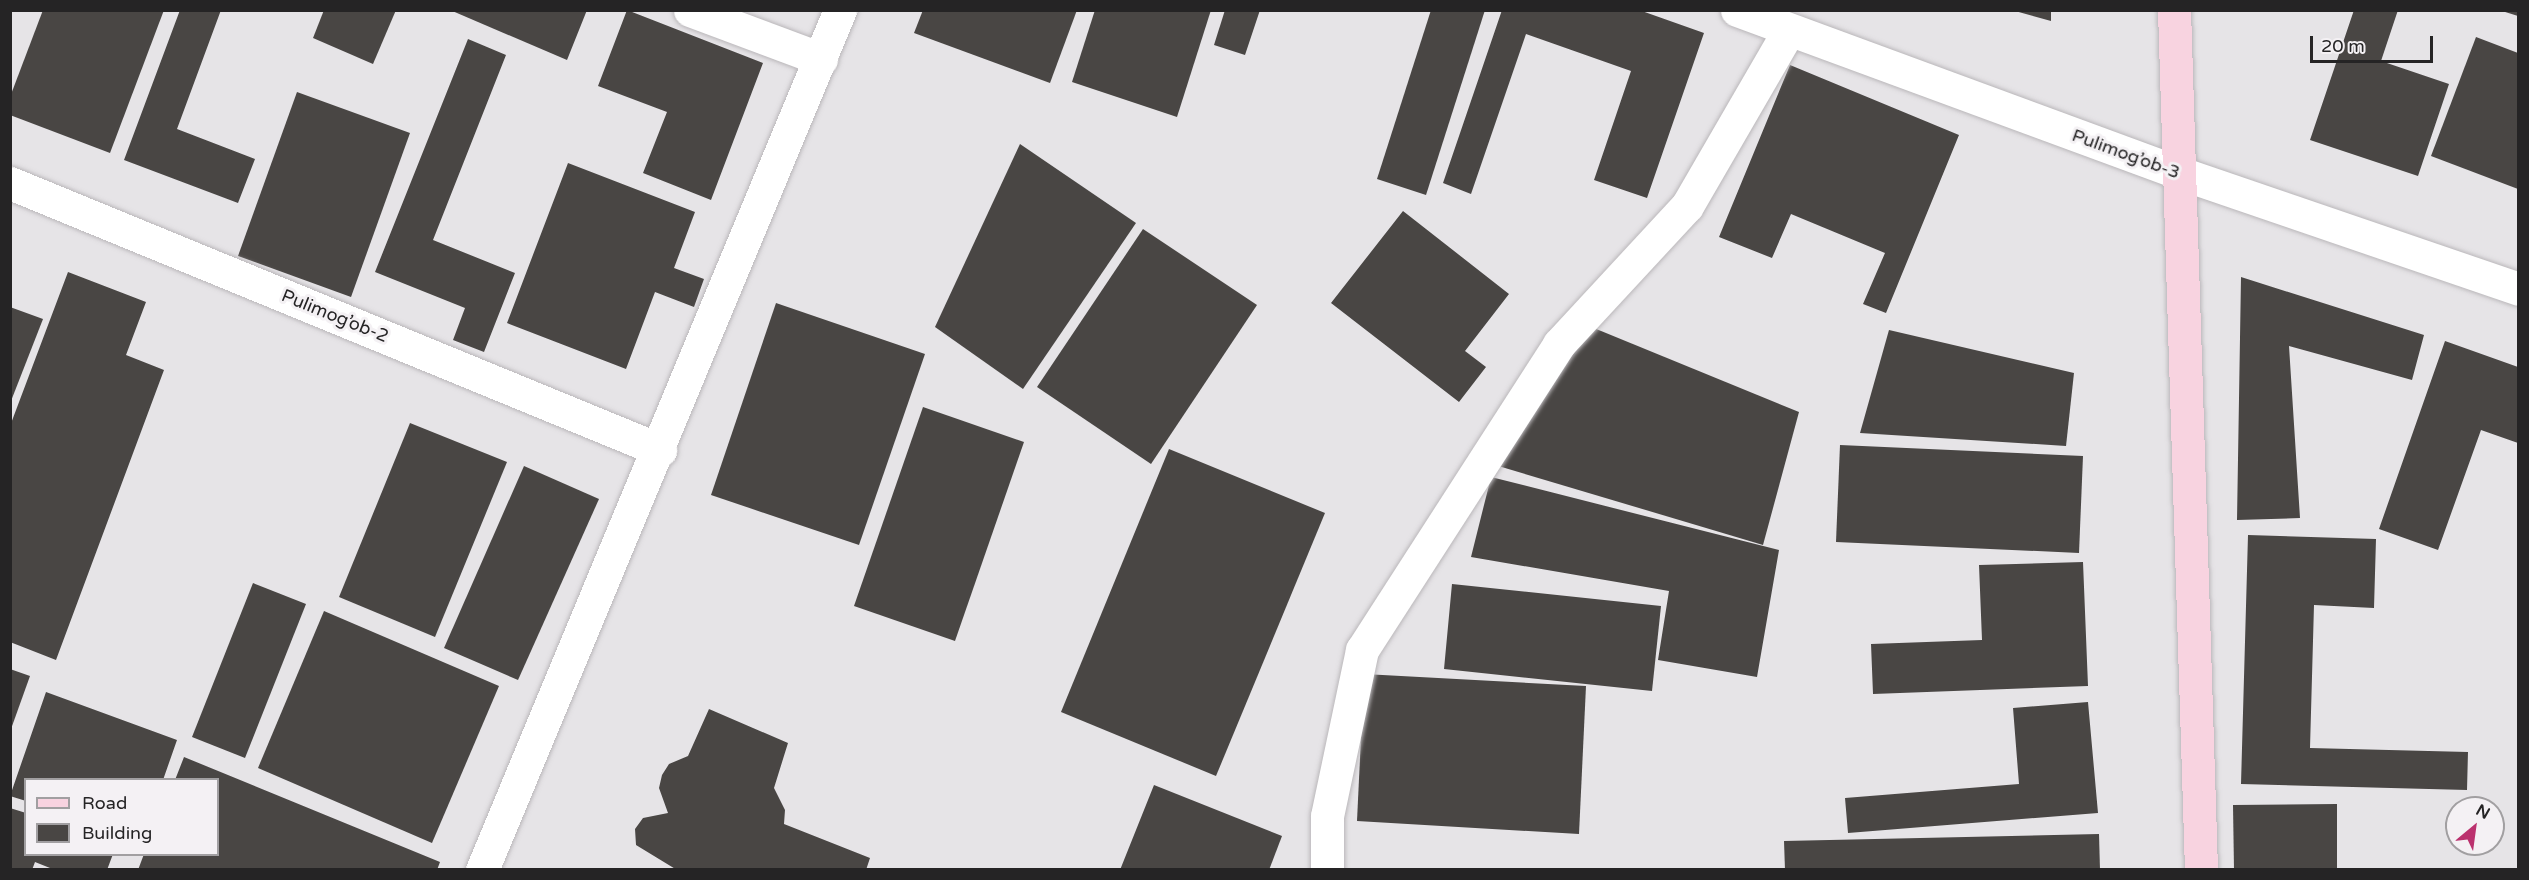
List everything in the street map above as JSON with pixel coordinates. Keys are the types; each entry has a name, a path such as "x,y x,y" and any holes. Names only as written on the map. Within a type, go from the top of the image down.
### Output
{"main road":[{"path":"2174,10 2201,870"}],"street":[{"path":"690,10 821,59"},
{"path":"482,870 660,450 840,10"},
{"name":"Pulimog’ob-3","path":"1737,10 2180,174 2518,289"},
{"path":"1327,870 1327,816 1362,650 1559,344 1687,206 1789,30"},
{"name":"Pulimog’ob-2","path":"10,183 660,450"}],"building":[{"path":"43,10 164,10 110,153 10,115 10,97"},
{"path":"180,10 221,10 177,129 255,159 238,203 124,160"},
{"path":"324,10 396,10 373,64 313,38"},
{"path":"450,10 587,10 567,60"},
{"path":"627,10 763,63 711,200 643,173 667,112 598,86"},
{"path":"923,10 1077,10 1050,83 914,33"},
{"path":"1095,10 1211,10 1177,117 1072,82"},
{"path":"1225,10 1260,10 1245,55 1214,45"},
{"path":"1431,10 1485,10 1426,195 1377,179"},
{"path":"1502,10 1639,10 1704,33 1647,198 1594,180 1631,71 1526,34 1471,194 1443,183"},
{"path":"2051,10 2051,21 2015,11"},
{"path":"2354,10 2398,10 2381,61 2449,84 2418,176 2310,140"},
{"path":"2518,10 2518,16 2502,11"},
{"path":"2476,37 2518,53 2518,189 2431,156"},
{"path":"468,39 506,55 433,240 515,273 484,352 453,340 465,308 375,272"},
{"path":"1790,65 1959,135 1886,313 1863,304 1885,253 1791,214 1772,258 1719,237"},
{"path":"297,92 410,133 351,297 238,256"},
{"path":"1020,144 1136,223 1023,389 935,327"},
{"path":"568,163 695,212 674,268 704,279 694,307 655,292 626,369 507,323"},
{"path":"1403,211 1509,294 1465,351 1486,367 1459,402 1331,303"},
{"path":"1143,229 1257,305 1151,464 1037,387"},
{"path":"68,272 146,302 126,355 164,370 56,660 10,642 10,426"},
{"path":"2241,277 2424,335 2412,380 2289,346 2300,518 2237,520"},
{"path":"776,303 925,354 859,545 711,495"},
{"path":"10,307 43,319 11,401 10,401"},
{"path":"1584,324 1799,412 1763,545 1495,465"},
{"path":"1889,330 2074,373 2066,446 1860,433"},
{"path":"2445,341 2518,367 2518,443 2481,430 2438,550 2379,529"},
{"path":"923,407 1024,442 955,641 854,606"},
{"path":"410,423 507,462 435,637 339,597"},
{"path":"1840,445 2083,456 2079,553 1836,542"},
{"path":"1169,449 1325,513 1216,776 1061,712"},
{"path":"524,466 599,499 518,680 444,648"},
{"path":"1491,477 1779,550 1757,677 1658,660 1669,591 1471,557"},
{"path":"2248,535 2376,539 2374,608 2314,605 2310,748 2468,752 2467,790 2241,784"},
{"path":"2083,562 2088,686 1873,694 1871,644 1982,640 1979,565"},
{"path":"253,583 306,604 245,758 192,737"},
{"path":"1452,584 1661,606 1652,691 1444,669"},
{"path":"324,611 499,686 432,843 258,768"},
{"path":"10,669 30,676 11,729 10,729"},
{"path":"1364,674 1586,686 1579,834 1357,821"},
{"path":"46,692 177,740 164,778 24,778 24,800 10,796"},
{"path":"2088,702 2098,813 1848,833 1845,798 2019,784 2013,708"},
{"path":"709,709 788,743 774,788 785,810 784,824 870,858 866,870 677,870 636,845 635,829 643,818 668,813 659,788 662,775 669,764 688,756"},
{"path":"184,757 440,862 437,870 138,870 143,856 219,856 219,778 176,778"},
{"path":"1154,785 1282,836 1269,870 1120,870"},
{"path":"2337,804 2337,870 2234,870 2233,805"},
{"path":"10,808 24,812 24,856 112,856 107,870 55,870 35,862 32,870 10,870"},
{"path":"2099,834 2100,870 1785,870 1784,841"}]}
